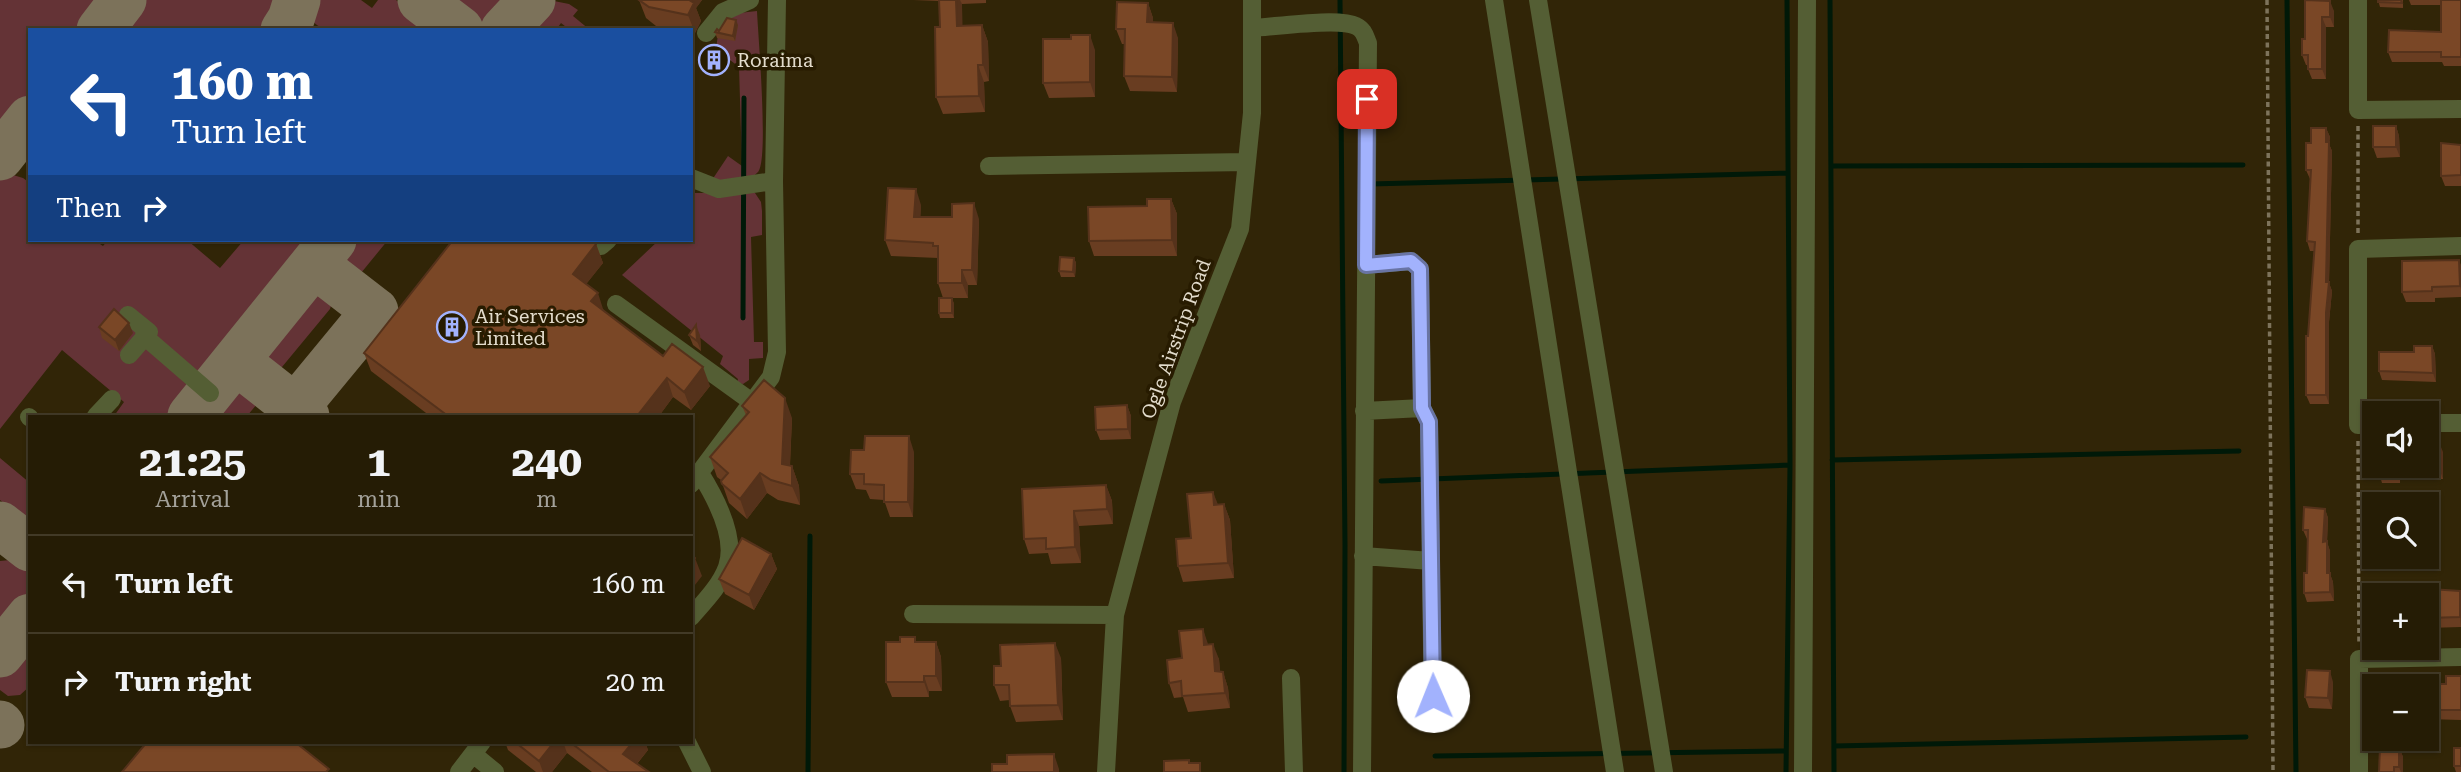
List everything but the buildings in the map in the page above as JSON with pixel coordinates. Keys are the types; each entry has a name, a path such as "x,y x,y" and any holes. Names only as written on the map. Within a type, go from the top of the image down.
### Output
{"street":[{"path":"706,33 723,12 750,0"},
{"path":"693,614 719,582 727,566 729,552 727,534 720,514 696,479 771,377 777,352 766,182 776,0"},
{"name":"Ogle Airstrip Road","path":"1106,772 1115,615 1172,402 1240,229 1252,113 1252,0"},
{"path":"1493,0 1615,772"},
{"path":"1538,0 1664,772"},
{"path":"1803,772 1807,0"},
{"path":"2358,0 2358,110 2461,109"},
{"path":"1252,28 1322,23 1354,24 1363,30 1368,43 1362,772"},
{"path":"989,166 1247,162"},
{"path":"693,179 709,186 732,188 766,182"},
{"path":"2366,401 2358,249 2461,246"},
{"path":"1366,265 1411,261 1420,269 1422,408 1429,422 1433,723"},
{"path":"616,304 752,402"},
{"path":"128,315 149,332 129,355"},
{"path":"144,336 210,393"},
{"path":"97,415 112,399"},
{"path":"1364,411 1422,408"},
{"path":"2439,423 2461,422"},
{"path":"1363,556 1431,561"},
{"path":"913,614 1115,615"},
{"path":"2359,772 2359,659 2461,657"},
{"path":"1292,678 1294,772"},
{"path":"688,744 702,772"},
{"path":"459,772 478,748 495,772"}],"path":[{"path":"2267,0 2273,772"},
{"path":"2358,110 2358,249"},
{"path":"2359,659 2365,478"}],"shaded area":[{"path":"0,0 112,0 89,28 28,28 28,102 0,137"},
{"path":"136,0 287,0 281,21 275,28 113,28"},
{"path":"305,0 361,0 372,8 378,0 396,0 431,28 322,28 310,18"},
{"path":"431,0 508,0 484,28 466,28"},
{"path":"547,2 569,4 578,10 573,16 588,28 567,28 561,23 557,28 515,28 526,14"},
{"path":"757,11 763,122 761,163 758,172 748,179 712,180 728,156 742,166 739,67 716,49 719,27 730,14"},
{"path":"13,175 28,182 28,242 97,242 103,246 106,242 189,242 220,268 242,242 316,242 178,415 115,415 124,402 62,350 0,429 0,177"},
{"path":"693,193 755,193 761,202 762,235 751,237 754,342 763,342 763,358 749,359 749,380 743,384 737,383 738,379 720,364 723,356 622,275 657,242 693,242"},
{"path":"343,242 386,242 361,273 351,278 339,273 333,263 335,251"},
{"path":"312,287 328,292 330,309 282,367 275,371 263,369 257,359 259,347 305,291"},
{"path":"236,377 262,398 248,415 205,415"},
{"path":"0,458 28,481 28,522 0,500"},
{"path":"10,560 28,571 28,601 0,636 0,561"},
{"path":"28,649 28,688 20,695 8,696 0,690 0,674 19,651"}],"waterway":[{"path":"1340,0 1345,545 1344,772"},
{"path":"1786,772 1790,465 1787,0"},
{"path":"1830,0 1834,772"},
{"path":"2287,0 2296,772"},
{"path":"743,318 744,98"},
{"path":"1831,166 2243,165"},
{"path":"1370,184 1788,173"},
{"path":"1832,460 2239,451"},
{"path":"1381,481 1790,465"},
{"path":"808,772 810,536"},
{"path":"1834,746 2246,737"},
{"path":"1435,756 1786,751"}],"taxiway":[{"path":"102,28 123,0"},
{"path":"285,28 297,0"},
{"path":"421,0 457,28"},
{"path":"506,28 532,0"},
{"path":"0,157 28,122"},
{"path":"192,415 331,242"},
{"path":"295,408 375,311 314,264"},
{"path":"236,361 305,415"},
{"path":"0,525 28,546"},
{"path":"0,654 28,619"}],"place":[{"name":"Roraima","path":"714,60"},
{"name":"Air Services Limited","path":"452,327"}],"route":[{"path":"1367,99 1366,265 1411,261 1420,269 1422,408 1429,422 1433,696"}]}
